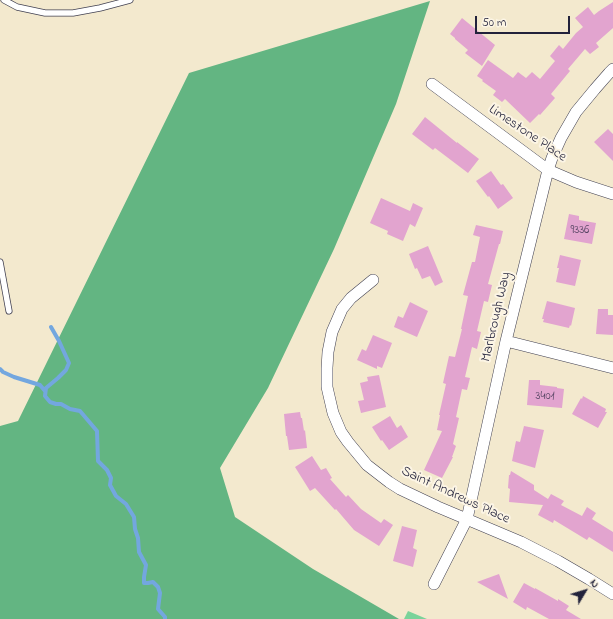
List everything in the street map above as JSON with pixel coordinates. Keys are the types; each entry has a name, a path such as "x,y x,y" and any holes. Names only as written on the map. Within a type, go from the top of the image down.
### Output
{"street":[{"name":"Marlbrough Way","path":"434,584 467,520 506,341 552,158 561,138 576,112 613,69"},
{"name":"Limestone Place","path":"432,84 548,170 576,182 613,194"},
{"name":"Saint Andrews Place","path":"373,280 351,298 342,309 332,332 326,368 327,387 333,413 341,432 348,442 367,465 400,489 438,508 521,542 558,561 613,594"},
{"path":"506,341 613,368"}],"lane":[{"path":"4,0 17,7 45,13 72,12 100,8 130,0"},
{"path":"0,262 9,311"}],"green space":[{"path":"430,1 396,104 334,249 268,388 220,468 235,517 313,569 399,619 0,619 0,426 18,421 189,73"},
{"path":"408,611 427,619 404,619"}],"building":[{"path":"613,2 613,28 596,43 599,47 590,54 585,49 568,69 570,71 551,94 555,98 540,115 539,114 530,123 505,99 502,102 493,95 496,91 477,76 488,60 513,78 518,72 526,78 532,72 540,79 555,61 550,56 559,45 563,49 583,27 575,18 588,7 594,15"},
{"path":"462,18 495,45 482,66 465,53 468,50 450,34"},
{"path":"425,117 479,159 468,173 435,148 433,150 412,134"},
{"path":"608,129 613,134 613,161 594,142"},
{"path":"491,171 513,198 498,209 476,181"},
{"path":"381,198 410,211 413,203 423,208 415,227 410,224 403,241 387,234 388,231 370,223"},
{"path":"569,214 579,216 579,220 596,223 592,244 564,239"},
{"path":"476,225 503,231 488,284 492,285 488,302 484,301 477,331 481,332 477,349 472,347 465,377 470,378 467,390 462,389 456,417 459,418 453,444 456,446 453,457 442,478 424,470 442,431 437,430 446,384 443,383 449,356 455,357 462,329 468,296 463,295 472,262 475,262 480,237 473,235"},
{"path":"428,246 443,282 435,286 430,276 422,279 417,268 415,269 409,254"},
{"path":"560,255 581,260 575,286 556,282"},
{"path":"547,301 575,308 571,326 570,325 569,328 543,322 544,319 542,319"},
{"path":"410,302 428,311 417,337 394,327 398,316 403,318"},
{"path":"598,309 608,309 608,315 613,315 613,335 596,334"},
{"path":"373,335 392,343 382,368 377,366 377,369 357,360 362,349 366,351"},
{"path":"379,375 386,407 361,413 358,401 364,400 360,383 368,381 367,377"},
{"path":"529,380 540,380 540,385 564,389 562,408 527,405"},
{"path":"583,396 606,409 605,412 607,412 598,428 572,414"},
{"path":"300,412 304,431 305,430 307,448 289,450 284,414"},
{"path":"390,416 397,428 401,425 408,437 389,450 372,427"},
{"path":"524,426 544,430 535,468 512,461 516,441 520,442"},
{"path":"312,456 321,470 326,468 332,478 330,479 346,497 348,495 361,509 381,523 384,519 393,525 379,546 354,530 315,488 310,491 295,467"},
{"path":"511,471 534,485 534,490 548,499 551,494 564,501 561,505 582,516 587,507 596,513 592,519 613,532 613,552 589,537 587,540 554,520 553,523 538,515 543,505 509,502 510,489 508,488 509,475"},
{"path":"402,526 417,530 413,548 417,550 413,567 393,561"},
{"path":"499,574 508,599 477,582"},
{"path":"524,583 558,601 558,599 569,606 566,610 581,619 549,619 527,607 526,610 513,602"}],"waterway":[{"path":"51,327 69,363 66,370 46,388 45,396 50,402 61,404 70,409 80,411 97,431 98,461 107,470 111,478 110,485 116,496 126,504 134,517 139,552 146,565 144,583 153,582 158,587 160,593 158,609 165,619"},
{"path":"0,369 14,377 40,385 45,391"}]}
